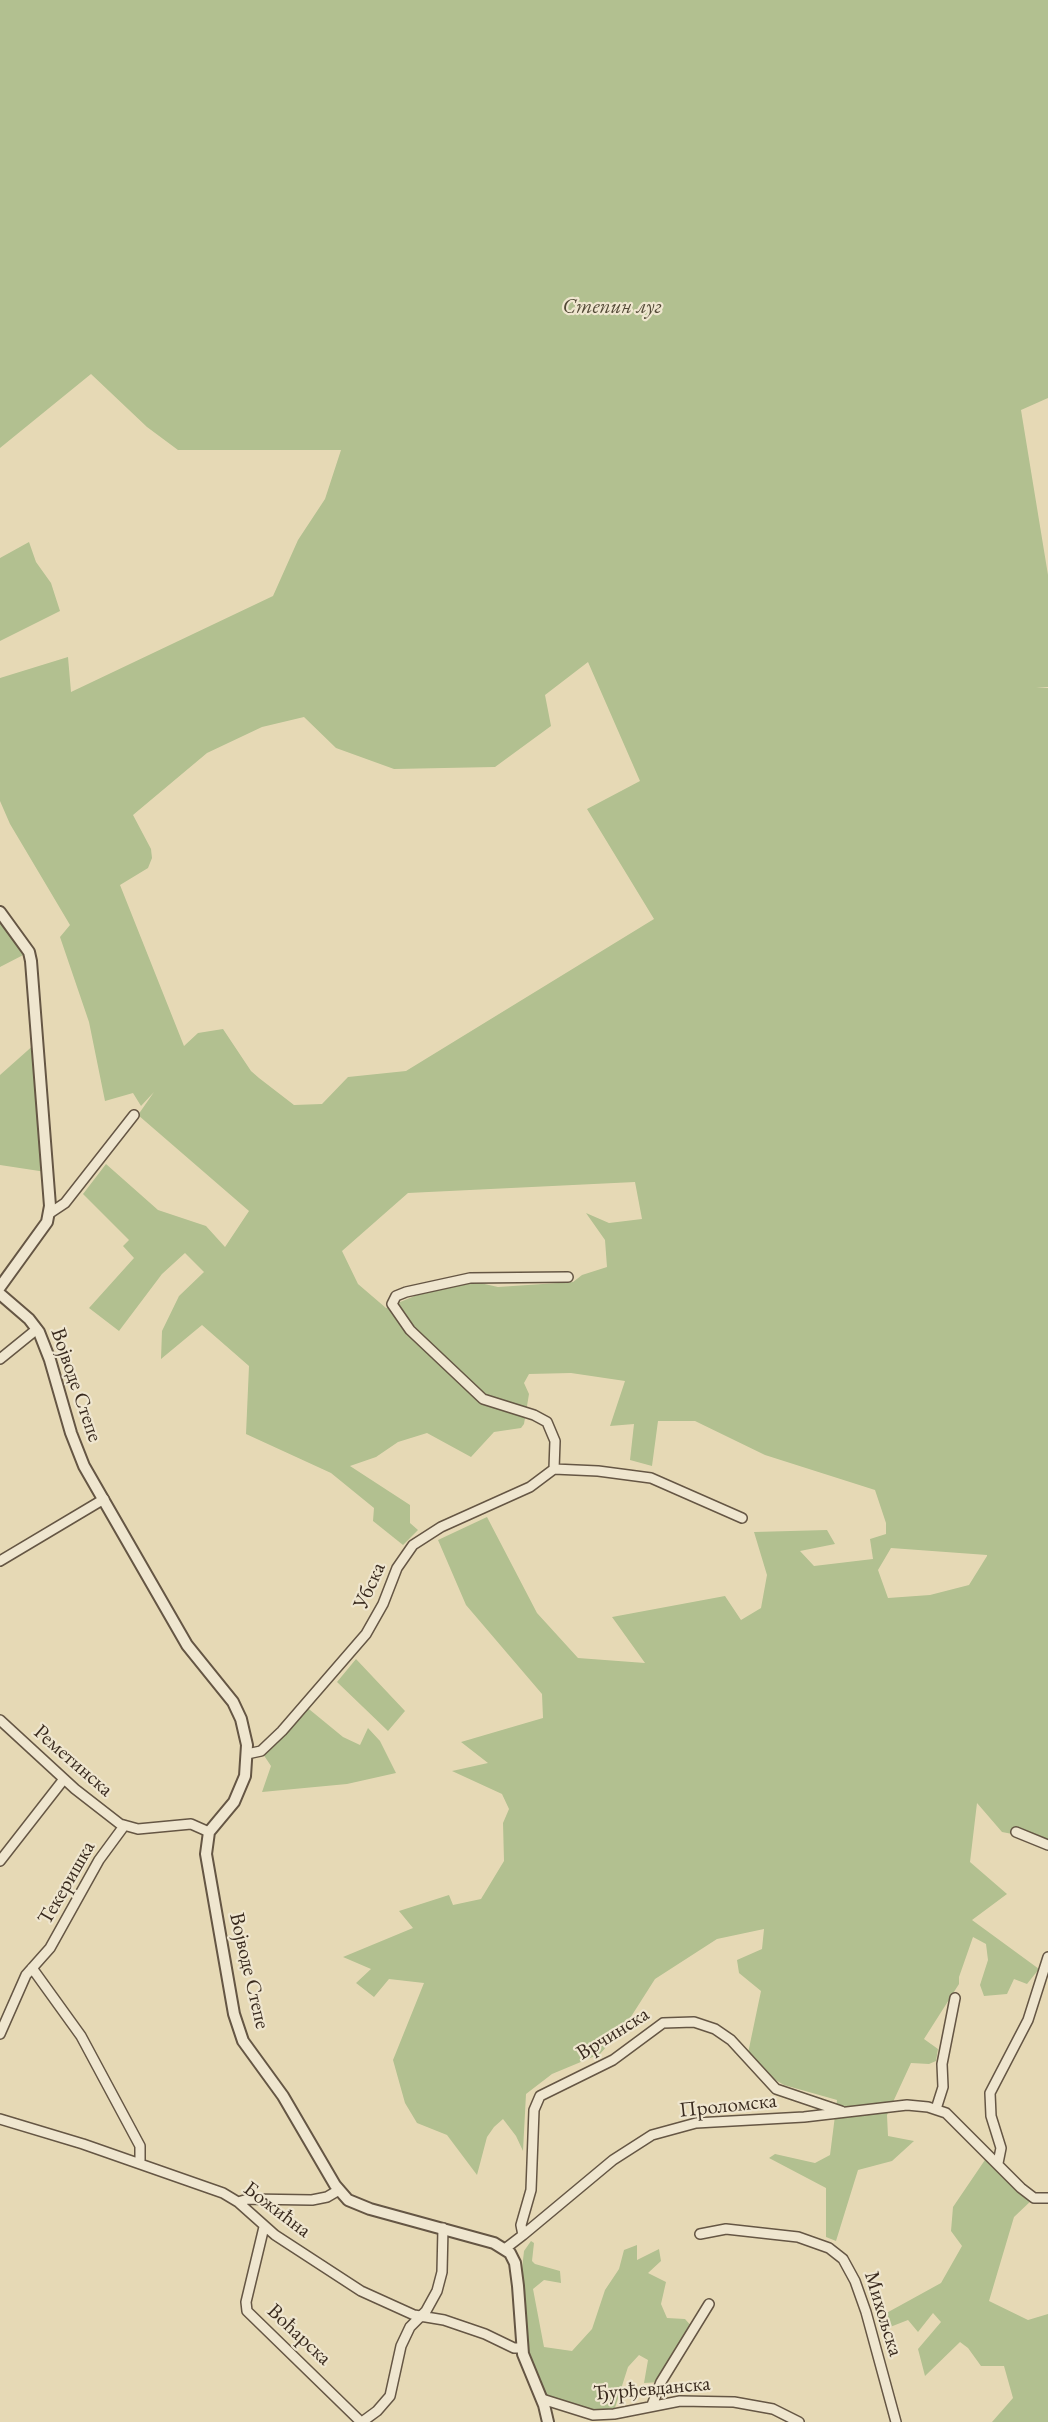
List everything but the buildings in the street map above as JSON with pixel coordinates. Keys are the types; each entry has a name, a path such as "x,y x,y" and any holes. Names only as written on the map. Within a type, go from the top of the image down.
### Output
{"street":[{"path":"0,912 29,952 31,961 50,1213"},
{"path":"0,1287 50,1213 65,1203 134,1115"},
{"path":"568,1277 470,1278 406,1292 396,1296 392,1304 410,1330 483,1399 534,1415 547,1422 555,1441 554,1469 598,1471 651,1478 742,1518"},
{"name":"Војводе Степе","path":"0,1294 21,1311 37,1329 50,1360 76,1448 187,1646 233,1701 244,1726 247,1754 239,1795 209,1832 206,1854 234,2014 243,2041 283,2096 339,2190 348,2200 370,2210 443,2228 506,2248"},
{"path":"0,1359 37,1329"},
{"name":"Убска","path":"247,1754 261,1751 282,1731 366,1634 383,1605 397,1568 413,1545 441,1527 530,1487 554,1469"},
{"path":"0,1561 104,1499"},
{"name":"Реметинска","path":"0,1720 64,1779 124,1826"},
{"path":"0,1862 64,1779"},
{"path":"124,1826 138,1829 192,1824 209,1832"},
{"name":"Текеришка","path":"0,2034 23,1980 56,1939 99,1860 124,1826"},
{"path":"1016,1832 1048,1845"},
{"path":"998,2163 1001,2148 991,2116 990,2093 1028,2020 1048,1957"},
{"path":"32,1968 81,2036 140,2146 140,2163"},
{"path":"936,2109 943,2086 942,2064 955,1998"},
{"name":"Врчинска","path":"523,2235 521,2225 531,2190 534,2110 540,2096 548,2090 613,2060 663,2023 694,2022 715,2029 731,2040 776,2089 844,2112"},
{"name":"Проломска","path":"523,2235 613,2160 652,2135 696,2123 908,2105 936,2109 954,2120 1034,2198 1048,2198"},
{"name":"Божићна","path":"0,2120 140,2163 223,2193 238,2202 264,2228 349,2284 407,2312 421,2316 428,2315 466,2327 514,2349 522,2348"},
{"path":"238,2202 248,2199 312,2200 327,2197 339,2190"},
{"name":"Воћарска","path":"264,2228 246,2302 247,2311 361,2422"},
{"path":"361,2422 377,2411 390,2396 401,2346 410,2327 433,2300 442,2277 443,2228"},
{"name":"Михољска","path":"700,2234 726,2229 791,2236 820,2243 843,2259 855,2281 866,2312 896,2422"},
{"path":"523,2235 506,2248 512,2257 516,2273 522,2348 548,2422"},
{"path":"652,2405 661,2382 709,2304"},
{"name":"Ђурђевданска","path":"542,2400 593,2415 614,2414 680,2401 734,2402 773,2409 799,2422"}],"green space":[{"name":"Степин луг","path":"0,0 1048,0 1048,398 1021,410 1048,575 1048,687 1036,688 1048,688 1048,1841 1002,1832 977,1803 970,1862 1007,1894 972,1920 1039,1969 1027,1984 1014,1979 1007,1994 984,1996 980,1985 988,1960 986,1944 973,1937 959,1977 959,1984 924,2039 938,2049 936,2061 929,2064 911,2063 887,2115 888,2136 914,2141 892,2161 858,2170 836,2241 826,2237 826,2188 769,2158 775,2154 815,2163 830,2155 837,2100 784,2085 757,2069 747,2058 761,1991 739,1973 737,1960 762,1949 764,1929 717,1939 655,1979 627,2023 600,2054 552,2074 526,2094 523,2151 516,2136 503,2119 494,2127 487,2137 477,2175 447,2135 417,2123 405,2103 393,2060 424,1983 389,1979 374,1997 356,1983 371,1969 343,1957 413,1928 399,1911 449,1895 453,1905 481,1899 504,1861 503,1823 509,1809 502,1794 452,1771 488,1763 461,1742 543,1718 542,1694 466,1605 438,1540 487,1517 537,1613 578,1658 645,1663 612,1617 725,1596 741,1620 761,1608 767,1575 754,1532 827,1530 835,1544 800,1551 814,1566 873,1559 870,1539 886,1534 886,1523 875,1490 765,1455 695,1421 658,1421 652,1466 630,1460 634,1424 610,1426 625,1381 571,1373 529,1374 524,1383 529,1394 524,1424 521,1428 494,1432 471,1457 427,1433 398,1442 376,1457 350,1466 410,1505 410,1523 418,1530 403,1545 373,1521 374,1508 331,1473 246,1434 249,1366 202,1325 161,1359 162,1331 179,1296 204,1272 185,1253 162,1274 119,1331 89,1308 134,1258 123,1246 129,1240 83,1194 106,1164 158,1210 206,1226 225,1247 249,1211 138,1115 154,1092 141,1106 133,1093 105,1101 89,1022 60,937 70,925 10,824 0,801 0,678 68,657 71,692 273,596 298,540 325,499 341,450 178,450 147,427 91,374 0,448","holes":["588,662 640,781 587,809 654,919 406,1071 348,1077 322,1104 294,1105 251,1071 223,1029 198,1033 184,1046 120,885 148,868 152,858 151,849 133,815 207,753 262,727 304,717 336,748 394,769 495,767 551,726 545,695","635,1182 642,1219 609,1223 586,1213 605,1240 607,1267 582,1275 573,1282 498,1287 471,1281 424,1292 386,1308 358,1284 342,1251 408,1193","891,1548 987,1555 969,1585 930,1595 888,1598 878,1570"]},
{"path":"29,542 36,562 51,583 60,611 0,641 0,558"},
{"path":"0,912 29,952 0,967"},
{"path":"36,1043 46,1172 0,1165 0,1075"},
{"path":"356,1659 405,1711 388,1731 337,1682"},
{"path":"304,1705 343,1737 360,1745 368,1728 380,1741 396,1773 347,1784 262,1792 271,1766 261,1751"},
{"path":"989,2154 1034,2198 1014,2217 989,2301 1028,2320 1048,2314 1048,2422 992,2422 1013,2398 1004,2366 981,2366 968,2348 960,2342 925,2376 918,2349 941,2322 933,2313 918,2332 908,2320 885,2329 881,2316 941,2283 962,2246 951,2231 953,2207"},
{"path":"531,2241 534,2243 532,2261 535,2264 560,2271 561,2283 544,2280 533,2289 544,2347 572,2351 592,2329 605,2290 619,2269 624,2250 637,2245 637,2260 659,2249 661,2261 648,2273 666,2282 661,2304 667,2318 685,2319 694,2329 661,2382 644,2383 648,2360 639,2355 628,2367 613,2414 593,2415 546,2398 533,2372 526,2347 521,2278 524,2251"}]}
